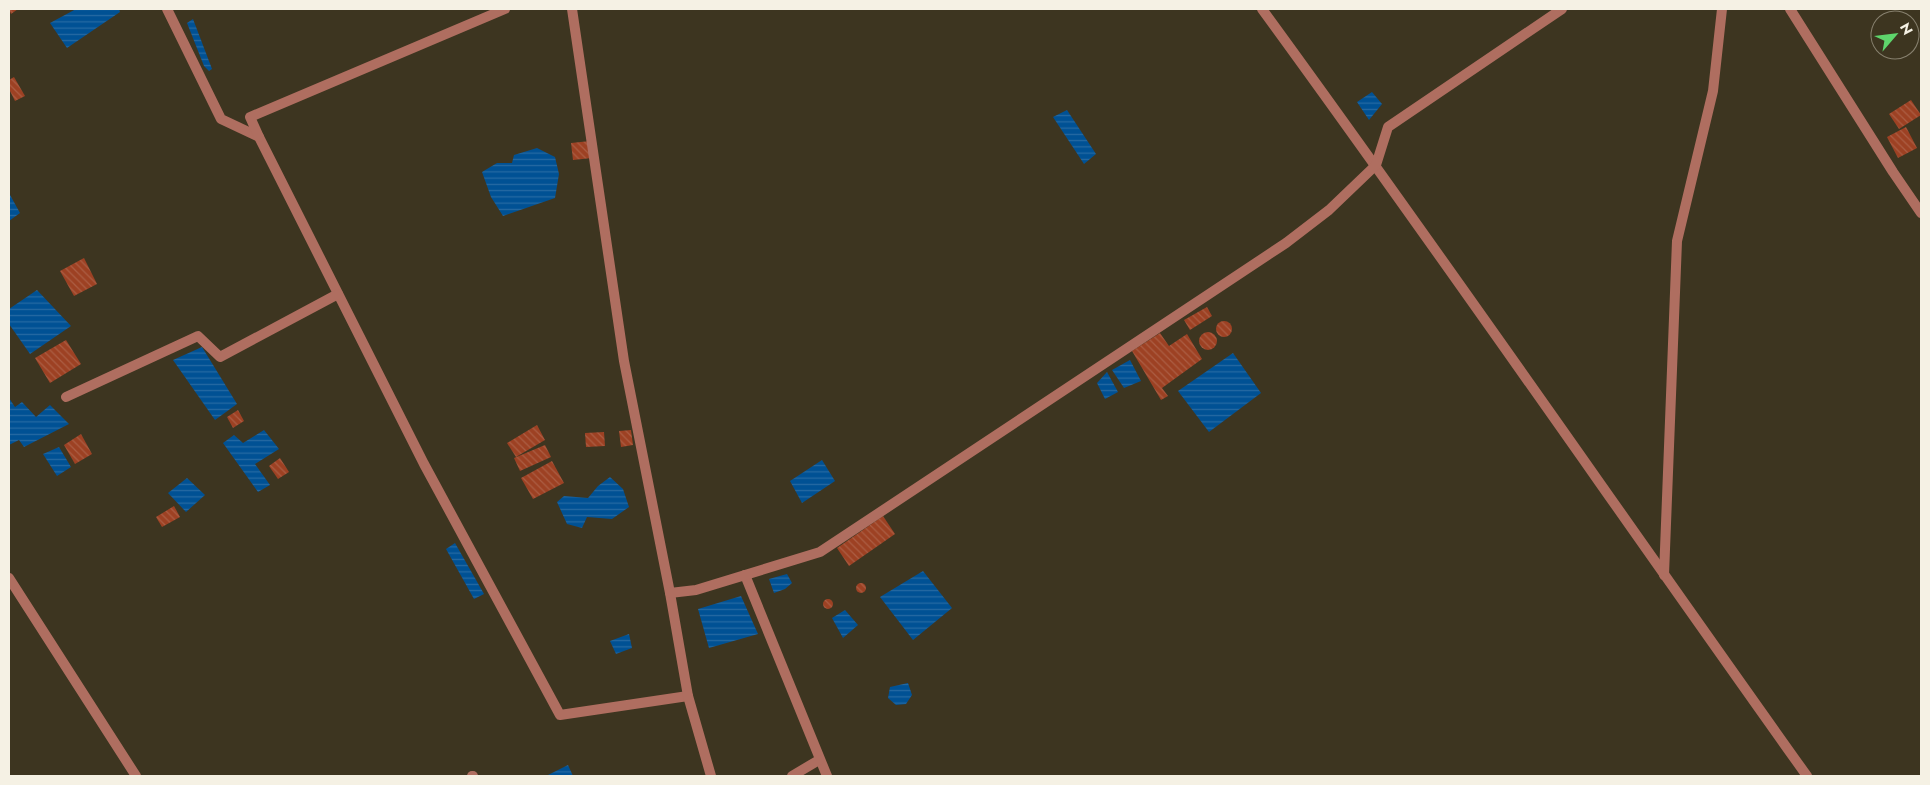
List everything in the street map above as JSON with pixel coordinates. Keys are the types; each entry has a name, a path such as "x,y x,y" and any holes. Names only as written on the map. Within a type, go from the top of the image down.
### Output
{"street":[{"path":"167,9 221,119 258,137"},
{"path":"504,9 250,117 258,137 424,464 560,715 688,696"},
{"path":"572,9 624,361 688,696 711,776"},
{"path":"1262,9 1376,165 1807,776"},
{"path":"670,594 696,590 820,552 1286,244 1329,210 1376,165 1388,127 1562,9"},
{"path":"1664,575 1677,241 1713,91 1722,9"},
{"path":"1790,9 1892,172 1921,213"},
{"path":"66,396 198,336 220,357 338,294"},
{"path":"745,575 827,776"},
{"path":"9,578 136,776"},
{"path":"792,776 819,760"}],"water":[{"path":"76,9 119,9 120,12 67,48 50,23"},
{"path":"193,19 212,69 209,71 204,66 187,23"},
{"path":"1372,92 1382,104 1369,120 1357,102"},
{"path":"1067,110 1096,154 1084,164 1053,117"},
{"path":"537,148 555,157 559,174 555,198 503,216 491,197 482,172 497,163 512,163 514,155"},
{"path":"9,193 20,213 9,221"},
{"path":"37,290 71,326 30,354 9,324 9,309"},
{"path":"202,347 237,404 215,420 173,360"},
{"path":"1233,353 1261,393 1209,432 1178,391"},
{"path":"1130,360 1141,381 1124,388 1112,370"},
{"path":"1107,372 1118,392 1105,399 1097,383"},
{"path":"9,398 15,407 22,402 36,417 50,405 69,424 24,447 19,440 9,445"},
{"path":"264,430 279,449 255,464 270,485 258,492 223,443 234,435 243,443"},
{"path":"59,447 71,467 57,476 43,454"},
{"path":"822,460 835,481 802,503 790,481"},
{"path":"610,477 623,489 629,507 612,519 587,517 582,528 567,524 557,502 564,496 588,498 598,486"},
{"path":"187,478 205,495 186,512 168,493"},
{"path":"455,543 484,594 474,599 446,549"},
{"path":"923,571 952,608 913,640 880,597"},
{"path":"787,574 792,583 785,589 774,593 769,579"},
{"path":"741,596 758,634 709,648 698,609"},
{"path":"845,610 858,625 843,638 832,618"},
{"path":"629,634 632,648 616,654 610,641"},
{"path":"908,683 912,695 906,704 896,705 888,698 890,687"},
{"path":"568,765 573,776 546,776"}],"building":[{"path":"9,9 18,9 11,14"},
{"path":"14,77 25,96 15,101 9,89 9,80"},
{"path":"1911,100 1921,115 1899,129 1889,114"},
{"path":"1906,127 1917,148 1898,158 1887,137"},
{"path":"590,141 592,158 573,160 571,143"},
{"path":"84,258 97,284 74,296 60,271"},
{"path":"1207,307 1212,316 1190,330 1184,320"},
{"path":"1221,321 1227,321 1232,326 1230,335 1221,337 1216,332 1216,326"},
{"path":"1204,332 1212,332 1217,337 1215,348 1204,350 1199,345 1199,337"},
{"path":"1160,333 1169,346 1187,334 1202,359 1162,388 1168,396 1161,400 1132,351"},
{"path":"66,340 81,364 50,383 35,358"},
{"path":"238,410 244,421 233,428 227,417"},
{"path":"537,425 545,440 516,457 507,443"},
{"path":"631,430 633,445 621,447 619,431"},
{"path":"604,432 605,446 586,447 585,433"},
{"path":"81,434 92,454 75,464 64,445"},
{"path":"545,445 551,457 520,471 514,458"},
{"path":"280,458 289,472 278,479 269,466"},
{"path":"552,461 564,483 533,499 521,478"},
{"path":"174,506 180,517 162,527 156,517"},
{"path":"883,516 895,534 849,566 837,548"},
{"path":"859,583 863,583 866,588 865,592 859,593 856,590 856,586"},
{"path":"826,599 830,599 833,604 832,608 826,609 823,606 823,602"}]}
